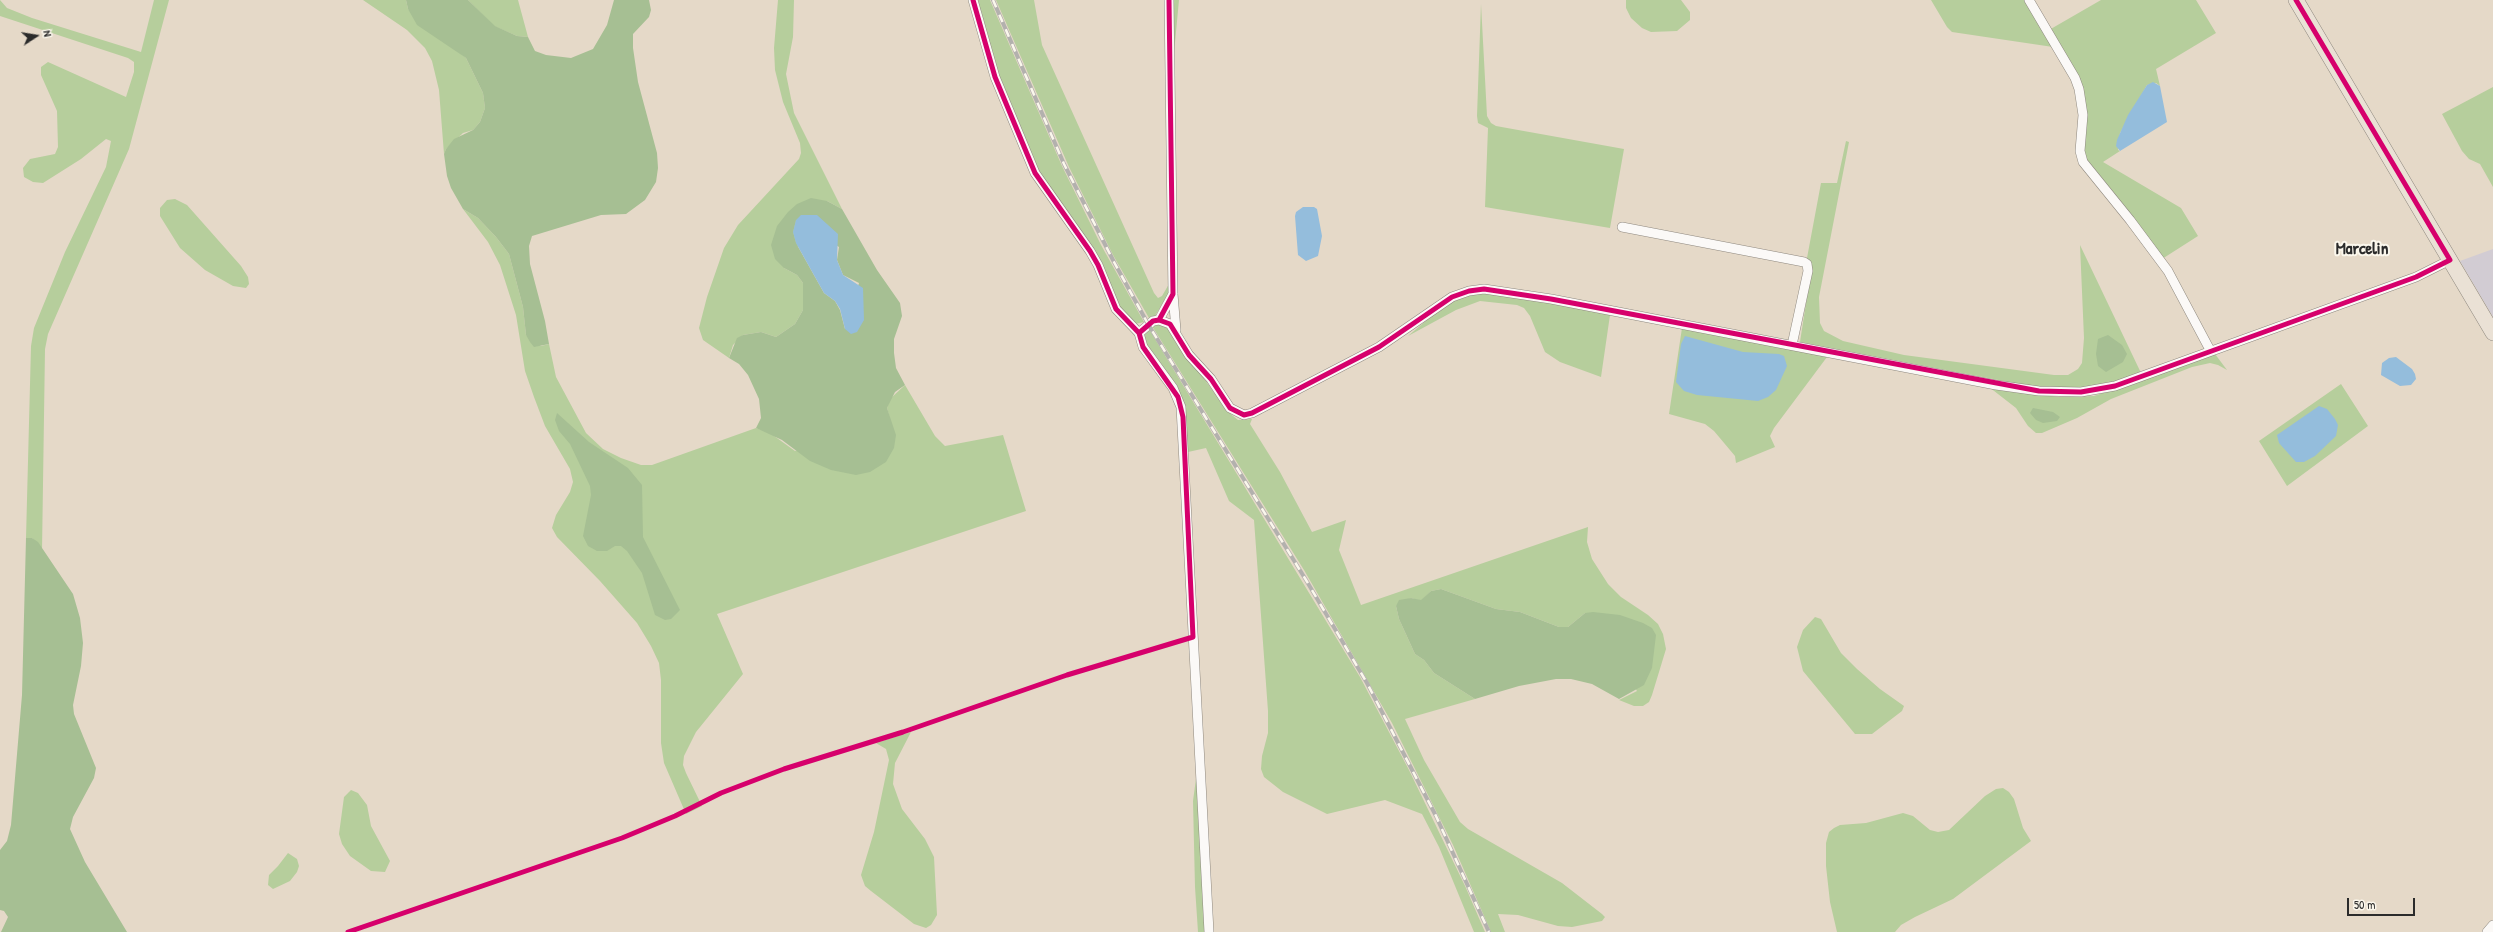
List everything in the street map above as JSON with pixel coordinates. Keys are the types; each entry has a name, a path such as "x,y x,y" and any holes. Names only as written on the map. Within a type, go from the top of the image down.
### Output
{"main road":[{"path":"2296,0 2493,333"}],"street":[{"path":"973,0 995,77 1035,174 1098,265 1116,309 1139,333 1142,347 1178,397 1182,417 1209,932"},
{"path":"1169,0 1173,294 1176,330 1189,355 1211,379 1230,408 1244,415 1252,413 1379,347 1452,297 1477,290 1496,290 1537,297 1996,384 2063,392 2089,392 2115,386 2210,350 2416,277 2450,260"},
{"path":"2029,0 2075,78 2079,89 2083,115 2080,151 2083,162 2130,220 2168,271 2210,350"},
{"path":"1622,227 1804,262 1807,264 1808,271 1792,345"},
{"path":"1159,320 1173,294"},
{"path":"1139,333 1153,321 1159,320 1166,322 1176,330"},
{"path":"2487,932 2493,925"}],"shaded area":[{"path":"2493,249 2493,317 2460,261"}],"green space":[{"path":"0,0 7,8 32,18 141,52 154,0 169,0 129,149 48,334 45,349 42,551 32,538 26,538 31,346 34,328 65,252 106,167 111,141 106,139 81,159 43,183 33,182 24,177 23,168 30,159 55,154 58,147 57,111 41,75 41,67 48,62 126,97 134,72 134,62 128,58 0,16"},
{"path":"363,0 406,0 408,9 466,58 483,93 485,108 480,122 473,130 463,133 446,149 444,154 439,90 432,61 425,48 407,30"},
{"path":"406,0 468,0 495,26 517,36 528,37 535,51 546,55 571,58 593,49 607,25 614,0 649,0 651,10 649,17 633,34 633,48 638,82 657,153 658,168 656,182 645,200 626,214 601,215 532,236 529,246 530,264 545,321 549,344 534,347 530,342 526,335 523,307 509,254 496,237 478,218 463,209 451,188 447,176 444,154 446,149 454,139 473,130 480,122 485,108 483,93 466,58 417,25 408,9"},
{"path":"468,0 518,0 528,37 517,36 494,26"},
{"path":"778,0 794,0 793,37 786,74 794,113 842,209 827,201 784,268 797,275 803,283 803,310 795,324 776,337 761,332 743,335 733,345 729,358 703,340 699,328 707,297 724,248 738,225 799,159 801,153 800,143 783,102 775,70 774,48"},
{"path":"976,0 990,0 1062,166 1101,245 1144,322 1135,324 1118,305 1101,266 1045,187 999,81"},
{"path":"996,0 1034,0 1042,45 1154,293 1158,298 1162,296 1169,284 1169,293 1155,316 1149,318 1113,255 1069,167"},
{"path":"1173,0 1179,0 1174,53"},
{"path":"1626,0 1681,0 1690,12 1690,20 1677,31 1651,32 1642,28 1631,18 1626,8"},
{"path":"1931,0 2026,0 2053,47 1952,32 1947,27"},
{"path":"2101,0 2196,0 2216,33 2156,69 2160,86 2156,83 2147,85 2120,133 2118,150 2120,151 2103,162 2181,208 2198,236 2162,259 2084,157 2085,103 2049,30"},
{"path":"1481,4 1487,116 1491,123 1496,126 1624,149 1610,228 1485,207 1488,128 1478,123 1477,116"},
{"path":"2493,87 2493,187 2480,164 2469,159 2462,151 2442,114"},
{"path":"1846,141 1849,142 1819,297 1820,323 1824,331 1843,341 1904,355 2054,375 2068,375 2078,369 2082,363 2084,338 2080,245 2141,373 2114,383 2077,390 2035,387 1800,342 1812,264 1807,258 1821,183 1837,183"},
{"path":"811,198 827,201 842,209 877,270 900,303 902,316 894,339 894,353 896,368 905,385 895,392 887,408 896,435 894,448 886,462 870,472 856,475 831,470 810,461 782,440 756,428 761,418 759,399 748,375 739,364 729,358 737,338 743,335 761,332 776,337 795,324 803,310 803,283 797,275 784,268 775,259 771,245 777,226 788,212 797,204","holes":["796,220 839,247 837,260 843,275 859,283 845,329 840,310 835,301 824,293 796,243 793,232"]},
{"path":"175,199 187,205 241,266 248,277 249,284 246,288 233,286 205,270 180,248 160,216 160,208 167,200"},
{"path":"463,209 478,218 496,237 509,254 523,307 526,335 541,346 549,344 556,377 586,433 603,449 621,458 641,465 652,465 756,428 770,433 795,451 890,419 887,408 890,399 905,385 935,436 945,446 1003,435 1026,511 717,614 743,674 696,732 684,756 683,765 702,806 686,814 664,763 661,743 661,680 659,663 637,623 600,581 557,537 552,528 556,515 570,492 573,482 570,469 545,426 525,371 516,315 500,265 488,242"},
{"path":"1482,293 1504,294 1610,315 1601,377 1560,362 1545,352 1530,316 1524,308 1517,305 1480,301 1456,310 1408,336 1440,309 1458,298"},
{"path":"1162,324 1168,327 1227,411 1238,420 1252,419 1250,424 1280,472 1312,532 1346,520 1339,550 1361,605 1588,527 1587,542 1592,559 1608,584 1621,597 1648,615 1658,624 1663,634 1666,649 1652,695 1649,702 1643,706 1634,706 1619,700 1637,691 1585,613 1568,627 1559,627 1520,612 1496,609 1441,589 1431,591 1421,601 1411,598 1396,606 1399,619 1415,654 1424,660 1434,673 1475,699 1405,719 1424,760 1460,822 1468,829 1562,883 1602,914 1605,917 1602,921 1572,927 1558,926 1518,915 1498,914 1505,932 1491,932 1453,845 1392,723 1304,570 1152,326"},
{"path":"1682,328 1827,357 1774,428 1770,436 1775,447 1736,463 1735,456 1714,431 1705,424 1669,414"},
{"path":"1149,329 1360,677 1409,770 1466,888 1485,932 1474,932 1439,847 1422,814 1385,800 1327,814 1283,792 1264,777 1261,769 1262,756 1268,733 1268,711 1254,520 1229,501 1206,448 1188,452 1184,403 1177,386 1147,347 1144,335"},
{"path":"2108,335 2122,345 2127,354 2123,362 2106,372 2098,366 2096,354 2098,339"},
{"path":"2215,354 2227,370 2210,363 2192,367 2111,399 2077,418 2042,433 2036,433 2028,426 2016,408 1989,387 2058,397 2094,396"},
{"path":"2341,384 2368,426 2287,486 2259,441"},
{"path":"2033,408 2053,412 2060,417 2057,421 2043,423 2036,420 2030,413"},
{"path":"557,413 589,442 628,468 642,485 643,537 680,610 671,619 665,620 655,615 642,573 627,551 621,546 615,546 607,551 597,551 588,546 583,536 591,495 590,486 570,444 559,431 555,420"},
{"path":"26,538 32,538 38,542 73,594 80,618 83,643 81,666 73,705 74,714 96,768 94,778 73,817 70,829 85,862 127,932 1,932 8,917 4,911 0,910 0,850 7,841 11,825 22,695"},
{"path":"1441,589 1496,609 1520,612 1559,627 1568,627 1585,613 1593,612 1620,615 1643,623 1652,628 1656,635 1652,668 1644,685 1619,699 1592,684 1571,679 1556,679 1519,686 1475,699 1434,673 1424,660 1415,654 1399,619 1396,606 1399,600 1411,598 1421,600 1431,591"},
{"path":"1815,617 1821,619 1841,653 1857,669 1880,689 1904,706 1902,711 1872,734 1855,734 1803,671 1797,647 1803,630"},
{"path":"911,732 895,763 893,784 902,809 925,839 934,857 937,915 931,925 926,928 914,924 871,891 865,886 861,875 874,832 889,760 886,749 876,743"},
{"path":"1197,771 1206,932 1198,932 1195,887 1193,801"},
{"path":"2003,788 2009,792 2014,799 2023,828 2031,841 1953,899 1915,917 1901,925 1895,932 1837,932 1830,902 1826,866 1826,843 1829,832 1840,825 1866,823 1903,813 1913,816 1930,830 1938,832 1949,830 1985,796 1996,789"},
{"path":"351,790 358,793 367,805 371,826 390,861 385,872 371,871 350,856 342,844 339,834 344,797"},
{"path":"288,853 297,859 299,866 297,872 290,881 273,889 268,885 269,875"}],"water":[{"path":"2153,82 2160,86 2167,122 2120,151 2116,146 2117,140 2128,115 2147,85"},
{"path":"1303,207 1314,207 1317,209 1322,236 1318,256 1306,261 1298,255 1295,216 1296,212"},
{"path":"801,215 817,215 838,234 837,260 843,275 863,288 864,320 857,332 851,334 845,329 840,309 835,301 824,293 796,243 793,232 796,220"},
{"path":"1685,336 1743,352 1779,354 1784,356 1787,366 1776,390 1768,397 1758,401 1697,395 1684,391 1676,382 1681,344"},
{"path":"2396,357 2412,369 2415,374 2416,379 2411,385 2400,386 2381,375 2382,363 2389,358"},
{"path":"2319,406 2327,409 2335,419 2338,425 2336,436 2315,456 2304,462 2296,462 2279,443 2277,435"}],"railway":[{"path":"993,0 1064,164 1114,262 1148,324 1306,580 1367,683 1436,816 1489,932"}],"cycle path":[{"path":"348,932 622,838 675,816 721,793 784,769 903,732 1067,675 1193,637 1183,417 1178,397 1143,347 1139,333 1116,309 1098,265 1090,251 1035,173 995,77 973,0"},
{"path":"1159,320 1173,294 1169,0"},
{"path":"1139,333 1153,321 1159,320 1170,324 1189,355 1211,379 1230,408 1244,415 1252,413 1379,347 1452,297 1469,291 1484,289 1551,299 2039,391 2081,392 2115,386 2416,277 2450,260 2296,0"}],"district":[{"name":"Marcelin","path":"2362,249"}]}
